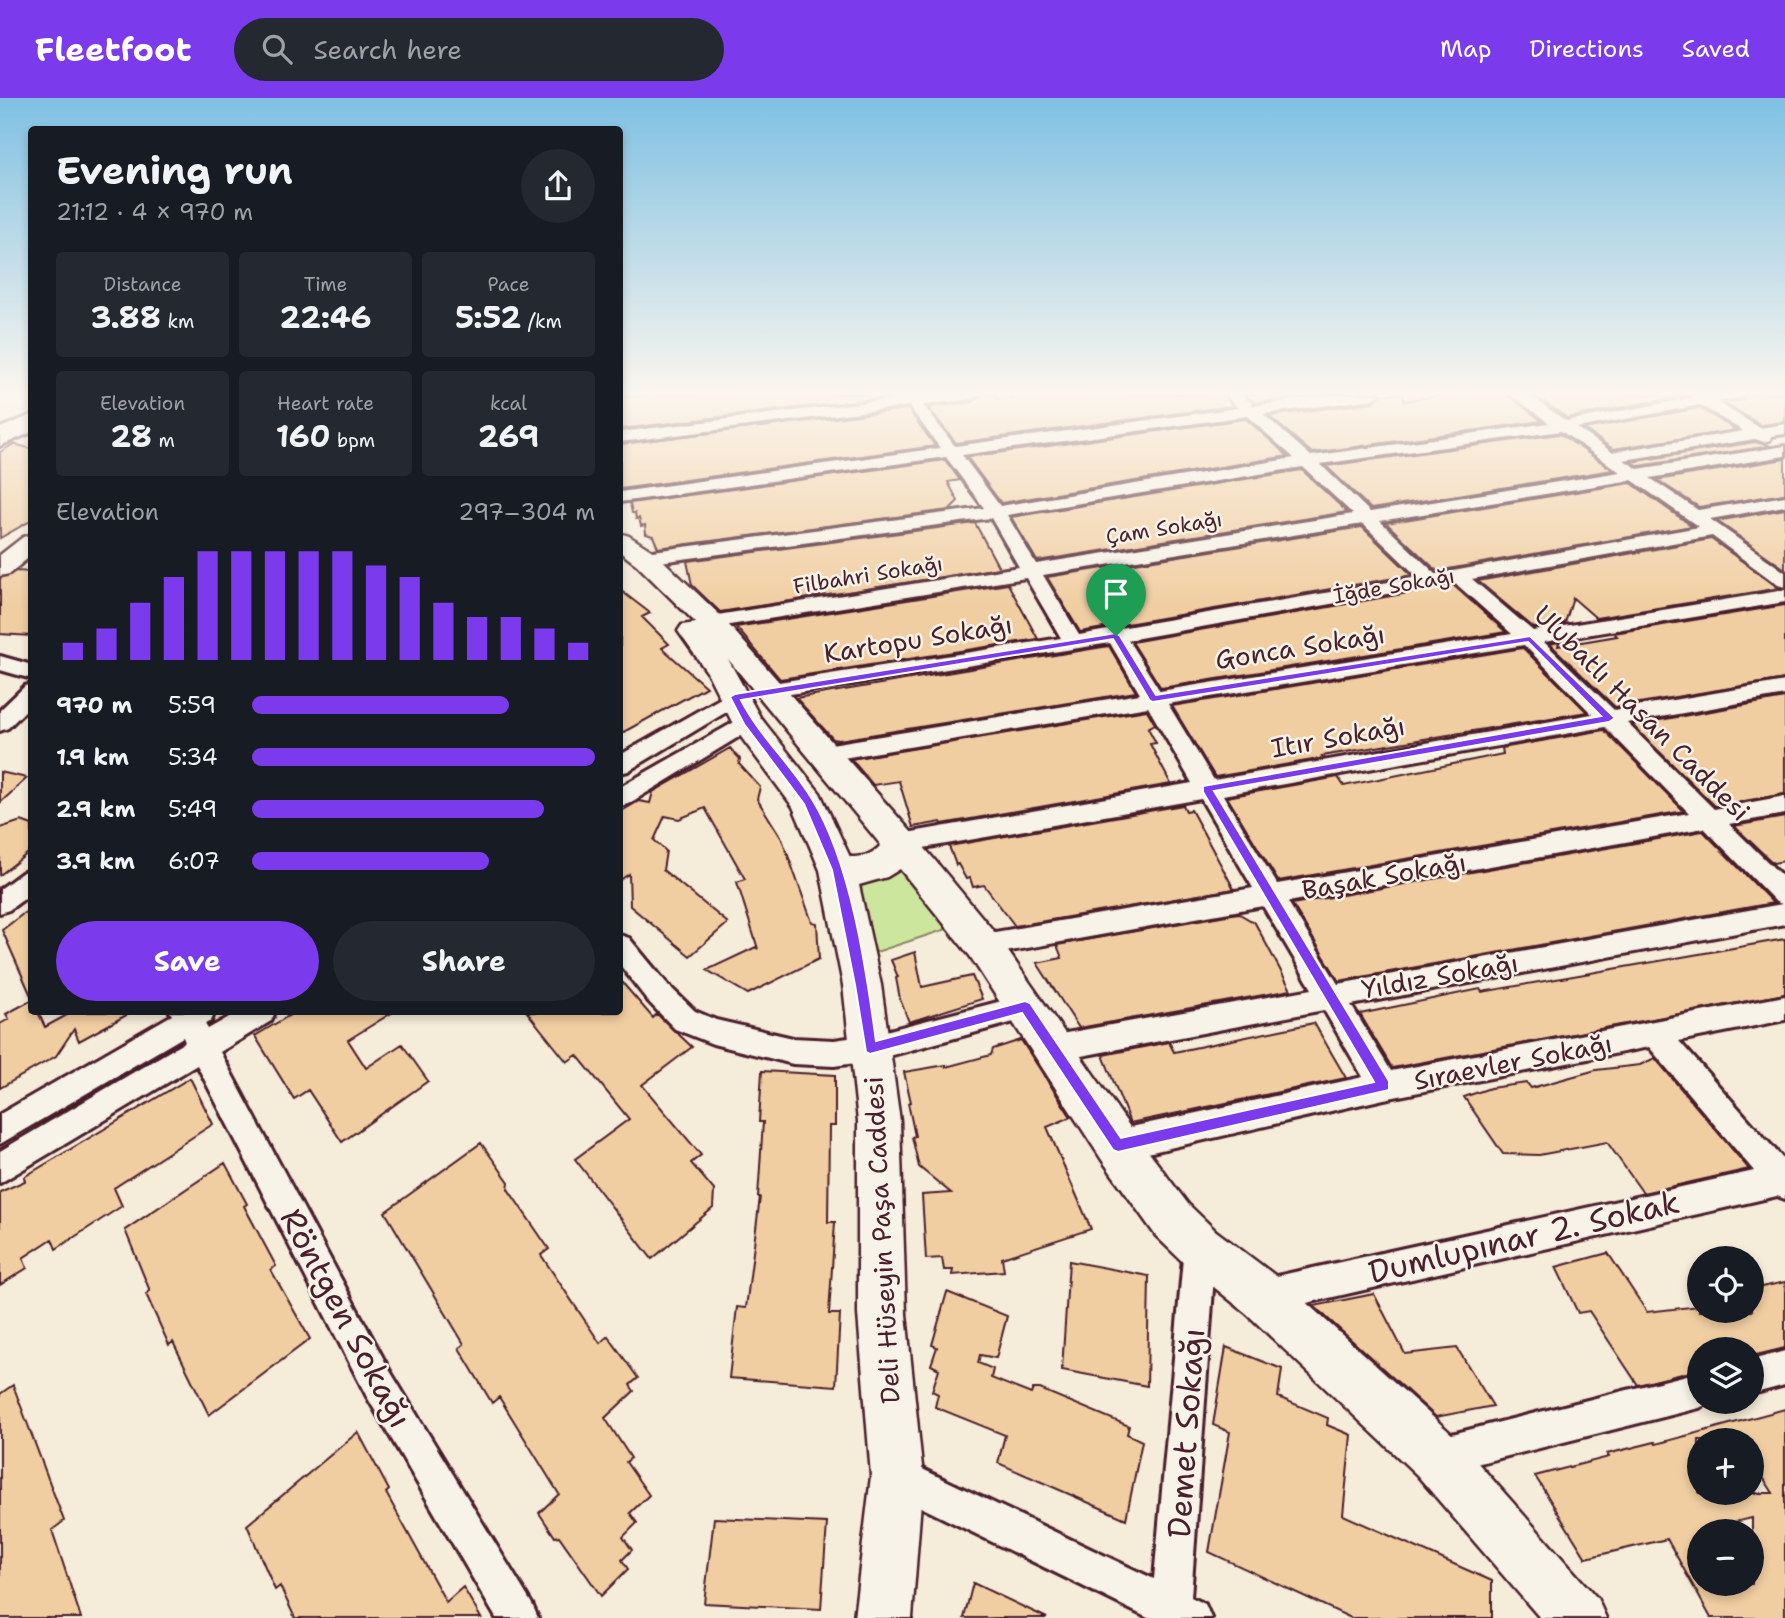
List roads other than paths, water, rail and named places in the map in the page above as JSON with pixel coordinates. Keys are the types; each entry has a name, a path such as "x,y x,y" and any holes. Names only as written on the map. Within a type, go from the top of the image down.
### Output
{"main road":[{"path":"0,568 28,545"},
{"path":"628,556 711,622 752,703 825,753 901,843 983,944 1118,1145 1172,1220 1200,1247 1263,1296 1436,1456 1577,1618"},
{"name":"Deli Hüseyin Paşa Caddesi","path":"628,556 720,669 752,703 808,802 838,870 862,985 879,1121 882,1314 897,1476 883,1618"},
{"path":"838,870 857,873 869,870 895,855 901,843"}],"street":[{"path":"623,497 851,465"},
{"path":"962,465 996,512 1073,642"},
{"path":"628,556 996,512 1283,465"},
{"path":"1311,465 1432,580"},
{"path":"1621,465 1785,581"},
{"name":"Çam Sokağı","path":"1032,572 1698,465"},
{"path":"1696,516 1785,501"},
{"name":"İğde Sokağı","path":"1073,642 1715,530"},
{"path":"1762,564 1785,560"},
{"name":"Filbahri Sokağı","path":"711,622 1032,572"},
{"name":"Ulubatlı Hasan Caddesi","path":"1457,575 1530,639 1785,895"},
{"name":"Gonca Sokağı","path":"825,753 1785,596"},
{"path":"1116,636 1384,1086"},
{"name":"Kartopu Sokağı","path":"752,703 1073,642"},
{"path":"0,663 28,671"},
{"name":"Itır Sokağı","path":"901,843 1785,688"},
{"path":"0,695 28,703"},
{"path":"623,764 752,703"},
{"path":"623,796 752,703"},
{"path":"0,723 28,704"},
{"name":"Başak Sokağı","path":"983,944 1785,805"},
{"path":"0,903 28,882"},
{"name":"Yıldız Sokağı","path":"1055,1048 1785,914"},
{"path":"623,950 658,993 685,1020 713,1032 793,1051 834,1053 870,1048 1025,1007"},
{"name":"Sıraevler Sokağı","path":"1118,1145 1384,1086 1785,1008"},
{"path":"0,1130 194,1022 241,1015"},
{"path":"0,1168 194,1022"},
{"name":"Röntgen Sokağı","path":"194,1022 378,1383 518,1618"},
{"path":"1656,1035 1784,1181"},
{"name":"Dumlupınar 2. Sokak","path":"1263,1296 1784,1181"},
{"name":"Demet Sokağı","path":"1178,1615 1200,1247"},
{"path":"1764,1374 1785,1368"},
{"path":"1436,1456 1687,1393"},
{"path":"897,1476 1178,1615"},
{"path":"1544,1577 1557,1618"}]}
